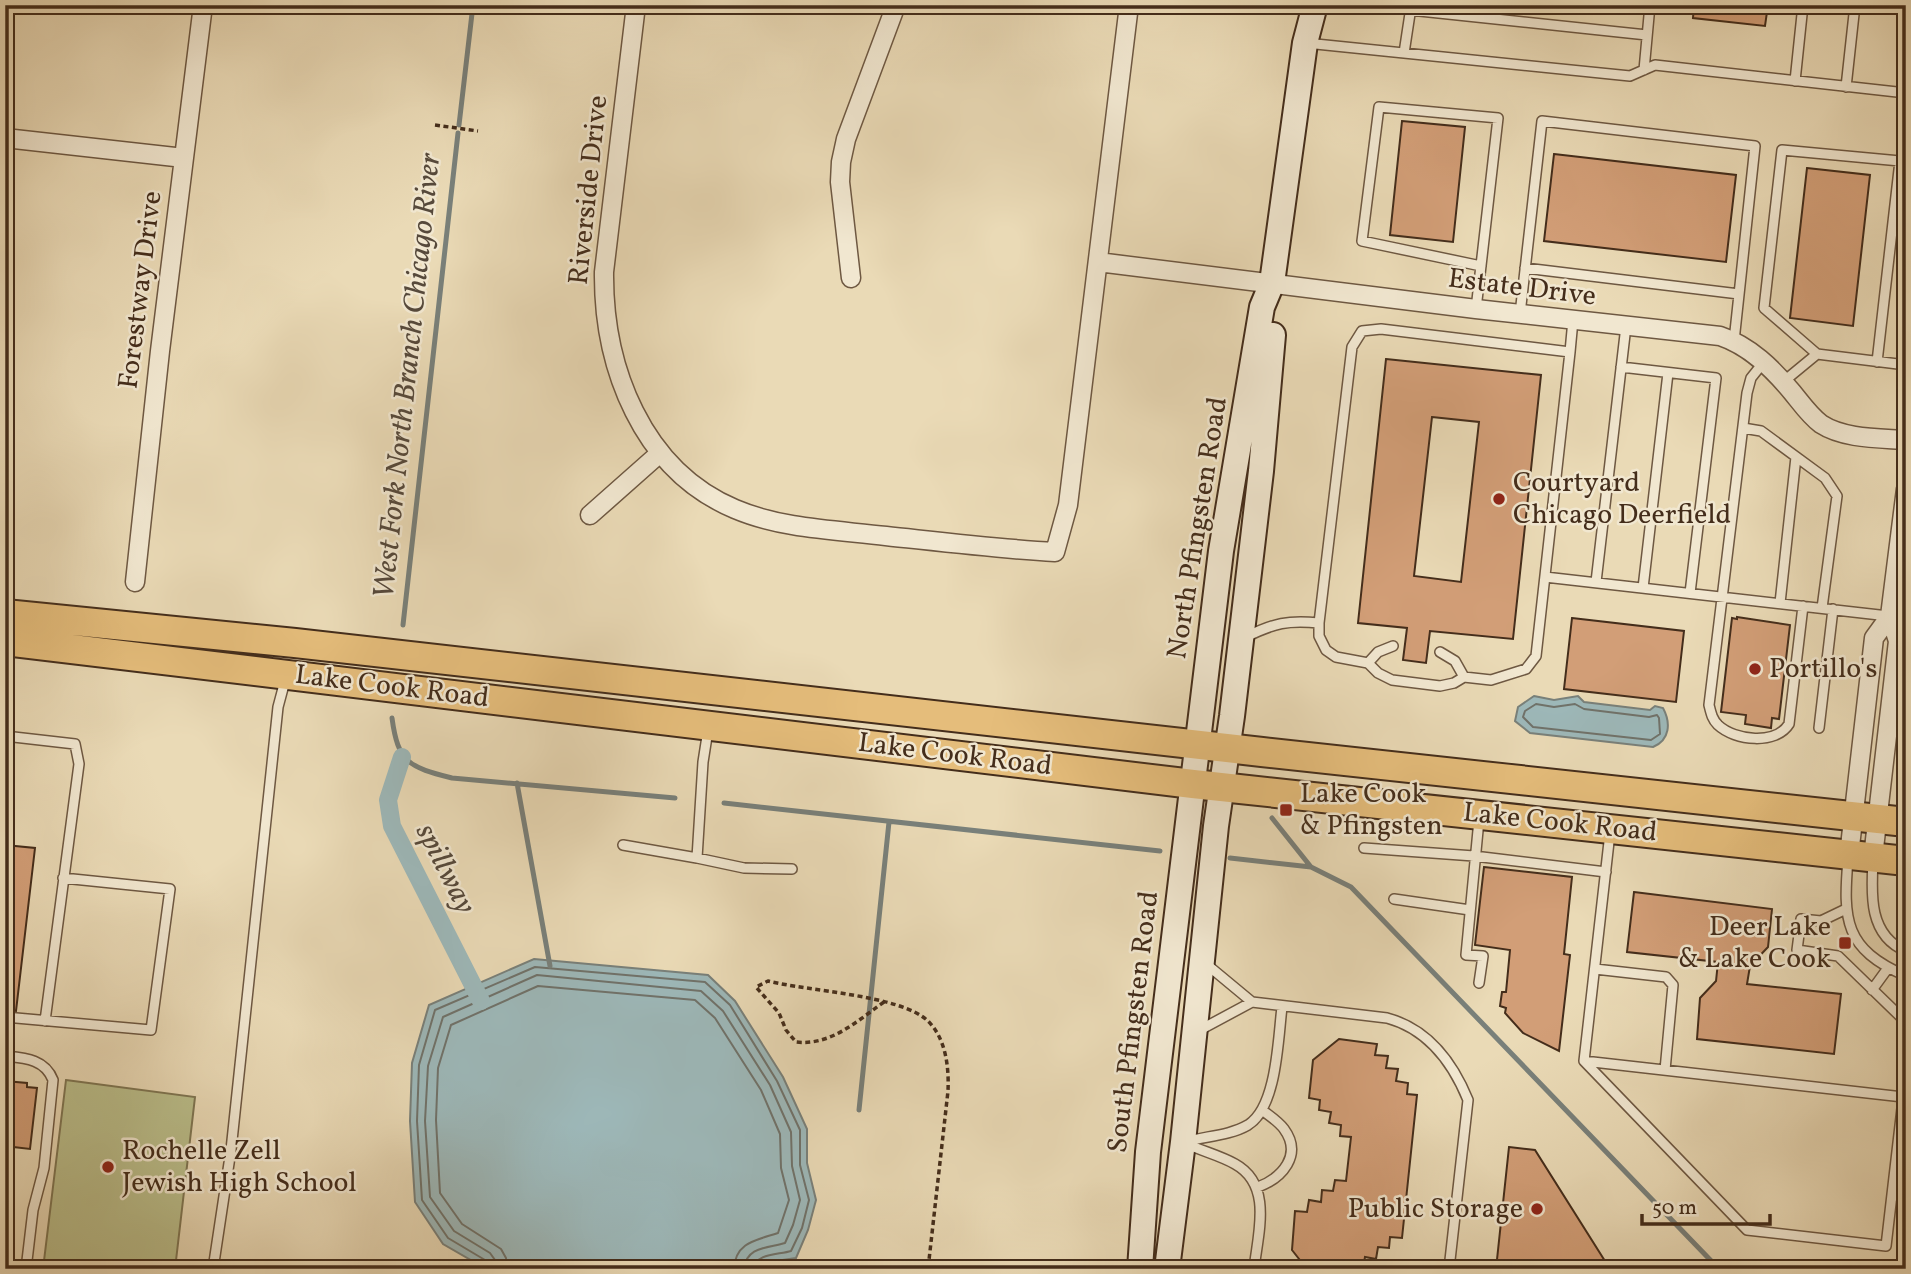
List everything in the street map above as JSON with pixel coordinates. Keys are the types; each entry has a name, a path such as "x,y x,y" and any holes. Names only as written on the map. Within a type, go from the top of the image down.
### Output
{"main road":[{"name":"Lake Cook Road","path":"5,614 295,643 1906,822"},
{"name":"Lake Cook Road","path":"5,641 1193,784 1906,861"}],"street":[{"name":"Forestway Drive","path":"135,582 203,5"},
{"name":"Riverside Drive","path":"636,5 604,272 604,299 611,343 624,390 636,418 660,453 702,492 735,509 780,523 991,548 1055,552 1068,505 1098,262"},
{"path":"851,278 840,182 841,162 846,139 896,5"},
{"path":"1098,262 1129,5"},
{"name":"North Pfingsten Road","path":"1221,787 1233,716 1264,447 1275,308 1272,283 1305,43 1315,5"},
{"path":"5,138 184,158"},
{"name":"Estate Drive","path":"1098,262 1720,336 1734,341 1763,363 1822,425 1844,433 1906,440"},
{"name":"North Pfingsten Road","path":"1193,784 1221,551 1262,307 1272,283"},
{"path":"590,515 660,453"},
{"path":"1861,856 1865,818 1898,641 1906,488"},
{"path":"1861,856 1874,638 1898,617"},
{"name":"South Pfingsten Road","path":"1140,1269 1148,1152 1193,784"},
{"name":"South Pfingsten Road","path":"1167,1269 1221,787"}],"lane":[{"path":"1644,71 1650,5"},
{"path":"1795,81 1803,5"},
{"path":"1846,87 1854,5"},
{"path":"1404,53 1411,8 1647,35"},
{"path":"1305,43 1630,76 1655,65 1906,93"},
{"path":"1476,309 1481,266 1498,118 1380,107 1362,241 1481,266"},
{"path":"1520,314 1542,121 1755,146 1734,341"},
{"path":"1878,362 1900,161 1782,150 1764,308 1817,354 1878,362 1906,365"},
{"path":"1525,268 1739,293"},
{"path":"1570,352 1381,329 1362,331 1352,347 1320,623 1319,636 1326,650 1336,657 1368,663 1378,673 1392,680 1440,686 1454,683 1464,677 1491,680 1526,669 1535,656 1545,577 1570,352 1573,320"},
{"path":"1596,582 1626,326"},
{"path":"1783,383 1817,354"},
{"path":"1763,363 1751,378 1742,428 1709,705 1712,717 1718,725 1740,736 1774,737 1784,732 1789,724 1803,606"},
{"path":"1621,368 1716,378 1690,593"},
{"path":"1643,588 1668,373"},
{"path":"1742,428 1761,431 1825,478 1837,496 1822,608"},
{"path":"1780,603 1796,457"},
{"path":"1545,577 1898,617"},
{"path":"1819,728 1833,609"},
{"path":"1241,639 1285,621 1320,623"},
{"path":"1368,663 1378,652 1393,646"},
{"path":"1440,652 1455,661 1464,677"},
{"path":"214,1269 231,1150 278,707 286,675"},
{"path":"696,858 709,725"},
{"path":"5,736 75,744 79,764 45,1021"},
{"path":"1479,815 1466,955 1483,956 1479,983"},
{"path":"1584,1061 1611,829"},
{"path":"624,845 744,868 792,869"},
{"path":"1364,848 1474,856 1606,872"},
{"path":"1861,856 1846,909 1849,926 1865,951 1888,968 1906,976"},
{"path":"1861,856 1877,922 1891,941 1906,951"},
{"path":"5,1017 151,1030 170,889 62,878"},
{"path":"1394,900 1470,909"},
{"path":"1846,909 1821,920 1801,919 1797,950 1838,956 1906,1022"},
{"path":"1201,959 1252,1002 1387,1018 1407,1023 1431,1040 1461,1083 1468,1100 1449,1269"},
{"path":"1872,990 1888,968"},
{"path":"1595,969 1666,977 1673,985 1665,1070"},
{"path":"1194,1033 1252,1002"},
{"path":"1183,1142 1234,1131 1248,1124 1262,1110 1272,1079 1282,1007"},
{"path":"5,1056 35,1060 50,1072 53,1080 44,1168 33,1210 26,1269"},
{"path":"1584,1061 1903,1097"},
{"path":"1584,1061 1747,1230 1886,1246 1906,1074"},
{"path":"1258,1187 1281,1176 1286,1169 1290,1153 1286,1132 1262,1110"},
{"path":"1183,1142 1246,1170 1258,1187 1261,1214 1254,1269"},
{"path":"1892,1195 1906,1196"}],"path":[{"path":"435,125 478,131"},
{"path":"884,1002 833,1037 811,1044 796,1042 786,1030 779,1013 756,987 768,981 871,998 908,1009 928,1020 940,1039 947,1065 948,1091 928,1269"}],"green space":[{"path":"66,1080 195,1097 175,1269 43,1269"}],"water":[{"path":"1534,696 1554,700 1578,696 1584,702 1650,710 1655,706 1663,708 1668,725 1666,736 1653,747 1530,733 1515,721 1518,707"},
{"path":"534,959 708,975 735,1001 783,1077 807,1129 807,1163 816,1200 808,1230 796,1258 769,1262 752,1269 491,1269 443,1244 415,1202 410,1121 412,1063 429,1005"}],"building":[{"path":"1694,5 1768,5 1765,26 1693,18"},
{"path":"1402,121 1465,127 1453,242 1390,235"},
{"path":"1554,154 1736,175 1726,262 1544,241"},
{"path":"1807,168 1870,175 1853,326 1790,318"},
{"name":"Courtyard Chicago Deerfield","path":"1386,359 1541,375 1513,639 1430,631 1426,663 1403,660 1407,628 1358,623","holes":["1432,417 1479,422 1461,582 1414,576"]},
{"path":"1572,618 1684,631 1676,702 1564,689"},
{"name":"Portillo's","path":"1732,618 1790,625 1779,719 1772,718 1771,728 1745,724 1746,715 1721,712"},
{"path":"5,845 35,848 16,1011 5,1010"},
{"path":"1484,867 1572,877 1564,954 1570,955 1559,1051 1523,1033 1505,1013 1506,1008 1500,1006 1502,992 1506,992 1510,950 1475,945"},
{"path":"1634,892 1772,909 1768,947 1750,966 1747,984 1841,994 1834,1054 1697,1039 1700,998 1716,981 1718,962 1627,952"},
{"path":"1339,1039 1377,1044 1375,1055 1388,1056 1386,1068 1398,1069 1396,1081 1408,1083 1407,1094 1417,1095 1402,1238 1390,1237 1389,1248 1378,1247 1376,1259 1365,1257 1363,1268 1307,1269 1292,1250 1295,1211 1307,1212 1309,1200 1321,1202 1322,1190 1333,1191 1335,1180 1346,1181 1351,1137 1340,1136 1341,1125 1329,1123 1331,1112 1319,1110 1320,1100 1309,1098 1313,1060"},
{"path":"5,1081 27,1083 27,1087 37,1088 30,1149 5,1146"},
{"name":"Public Storage","path":"1509,1147 1535,1150 1610,1269 1496,1269"}],"waterway":[{"name":"West Fork North Branch Chicago River","path":"459,125 473,5"},
{"name":"West Fork North Branch Chicago River","path":"403,625 458,133"},
{"name":"West Fork North Branch Chicago River","path":"392,718 402,754 416,766 437,774 452,778 675,798"},
{"name":"spillway","path":"402,757 388,800 392,826 481,1001"},
{"path":"517,783 550,966"},
{"name":"West Fork North Branch Chicago River","path":"724,803 1160,851"},
{"path":"1272,818 1311,867"},
{"path":"859,1110 889,822"},
{"name":"West Fork North Branch Chicago River","path":"1230,858 1311,867 1351,887 1719,1269"}],"place":[{"name":"Courtyard Chicago Deerfield","path":"1499,499"},
{"name":"Portillo's","path":"1755,669"},
{"name":"Lake Cook & Pfingsten","path":"1286,810"},
{"name":"Deer Lake & Lake Cook","path":"1845,943"},
{"name":"Rochelle Zell Jewish High School","path":"108,1167"},
{"name":"Public Storage","path":"1537,1209"}]}
